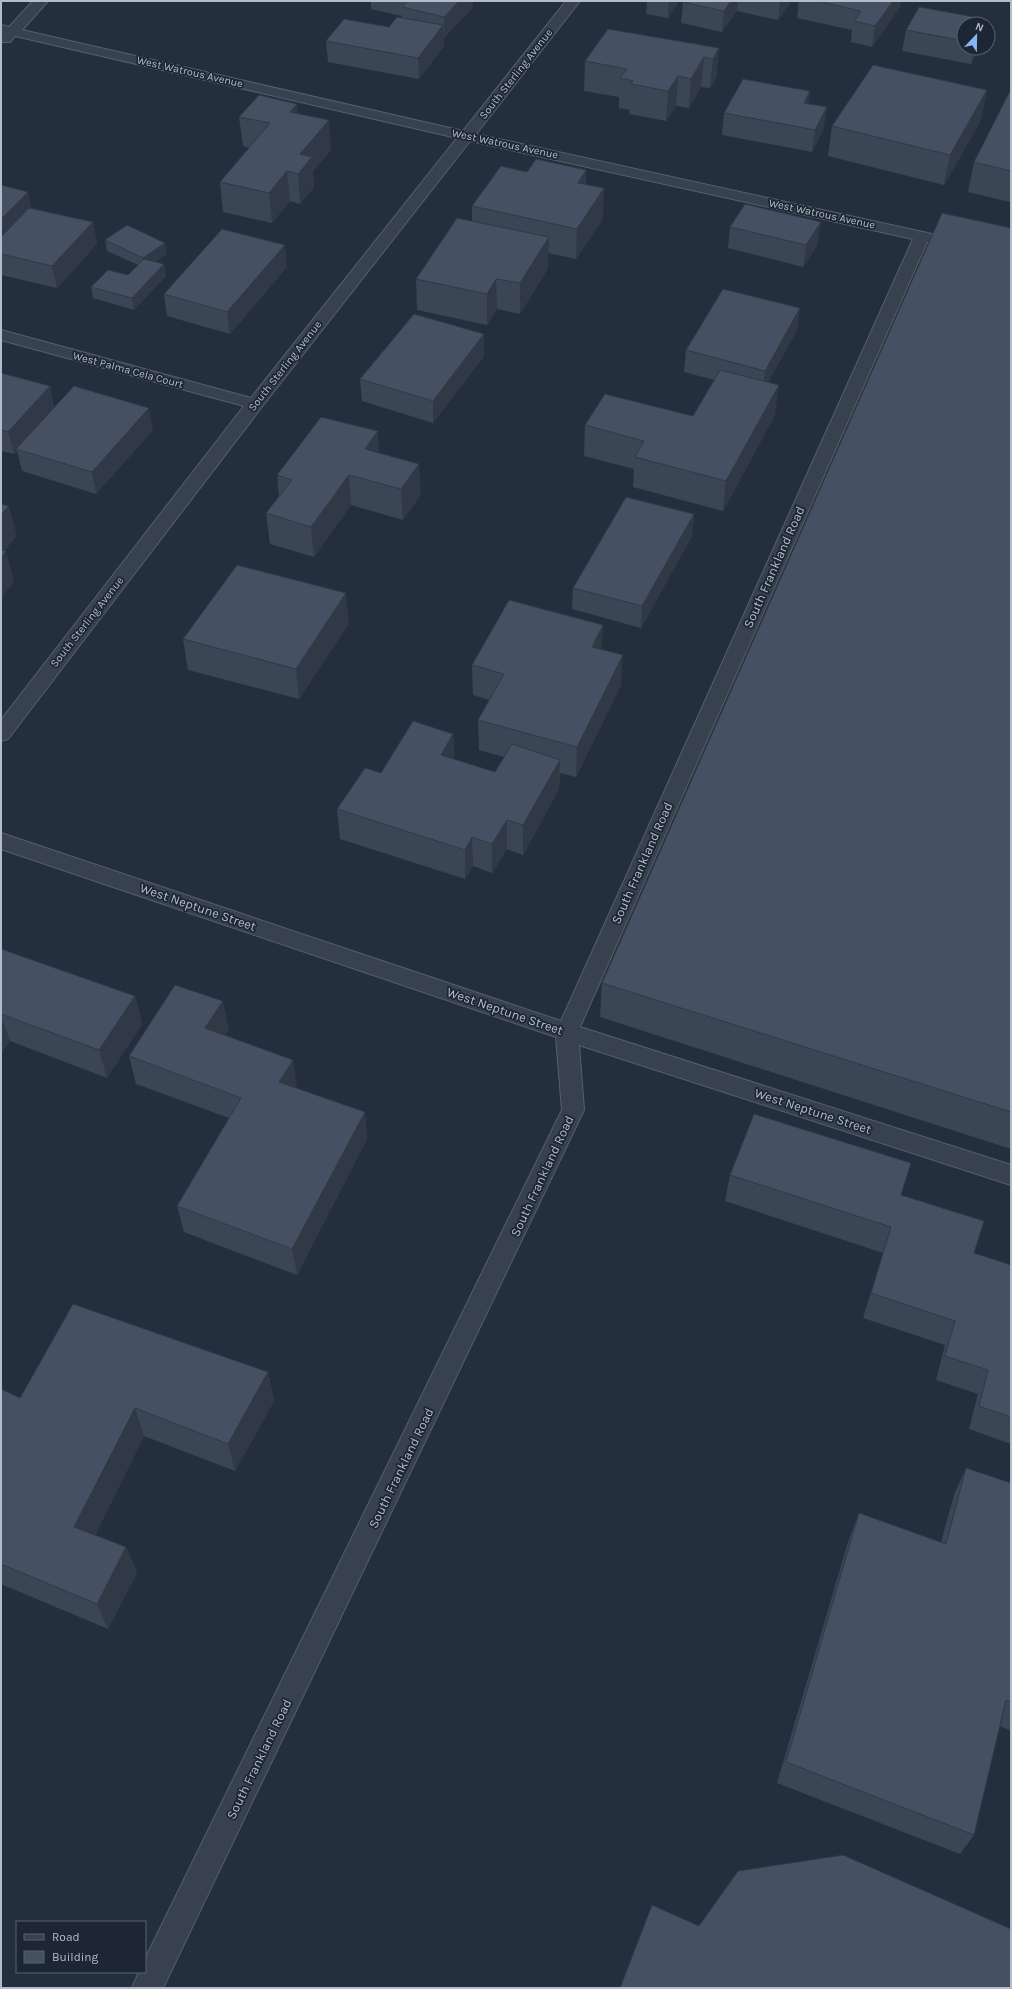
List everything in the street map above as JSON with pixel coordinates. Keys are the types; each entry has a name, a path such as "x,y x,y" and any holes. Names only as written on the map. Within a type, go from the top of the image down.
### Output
{"street":[{"path":"1,43 7,30 42,1"},
{"name":"South Sterling Avenue","path":"1,734 255,404 573,1"},
{"name":"West Watrous Avenue","path":"7,30 467,136 951,242"},
{"name":"South Frankland Road","path":"147,1988 573,1110 567,1032 922,236"},
{"name":"West Palma Cela Court","path":"1,335 255,404"},
{"name":"West Neptune Street","path":"1,841 567,1032 1011,1175"}],"building":[{"path":"408,1 459,1 444,17 402,7"},
{"path":"683,1 731,1 724,11"},
{"path":"817,1 893,1 875,26 854,21 861,11"},
{"path":"919,7 969,16 956,16 956,39 906,30"},
{"path":"397,17 443,25 418,58 326,41 344,19 389,27"},
{"path":"608,29 719,48 713,59 704,57 691,79 678,76 668,91 631,84 633,81 620,78 627,69 585,61"},
{"path":"873,65 987,90 950,155 832,126"},
{"path":"743,79 810,91 804,103 827,107 815,130 724,113"},
{"path":"1011,91 1011,171 974,162"},
{"path":"259,95 297,104 290,112 329,120 300,154 312,157 298,174 287,171 269,193 220,182 270,123 239,117"},
{"path":"536,159 586,170 578,183 604,188 577,229 472,206 501,166 527,172"},
{"path":"1,185 28,192 1,219"},
{"path":"745,204 821,222 806,245 730,227"},
{"path":"29,208 93,222 52,266 1,254 1,237"},
{"path":"942,213 1011,228 1011,1112 602,983"},
{"path":"457,218 549,237 520,283 496,279 487,294 416,279"},
{"path":"127,225 165,243 143,258 105,240"},
{"path":"222,229 285,245 227,312 164,294"},
{"path":"144,259 164,264 132,298 91,287 108,270 128,275"},
{"path":"723,289 800,308 765,371 686,350"},
{"path":"414,314 484,334 433,401 360,379"},
{"path":"720,370 779,385 726,481 635,457 644,441 585,425 605,394 693,416"},
{"path":"1,373 50,386 8,432 1,430"},
{"path":"74,386 149,408 92,472 16,449"},
{"path":"321,417 378,431 365,449 419,464 401,489 349,475 311,527 266,513 292,480 277,475"},
{"path":"626,497 694,514 642,606 573,588"},
{"path":"1,504 9,506 1,515"},
{"path":"1,550 6,551 1,558"},
{"path":"237,565 346,593 296,669 183,639"},
{"path":"509,600 603,625 592,647 623,655 577,747 478,720 504,674 472,665"},
{"path":"413,721 453,734 441,755 495,772 512,744 560,760 523,825 507,820 492,844 472,837 465,850 337,809 365,768 381,773"},
{"path":"1,949 135,996 99,1050 1,1014"},
{"path":"175,985 223,1001 205,1028 293,1060 279,1082 365,1112 292,1249 177,1206 241,1098 129,1056"},
{"path":"754,1114 911,1163 901,1195 984,1221 974,1253 1011,1265 1011,1417 979,1406 988,1370 945,1356 955,1321 871,1293 891,1227 730,1175"},
{"path":"73,1304 268,1372 228,1444 135,1408 74,1527 126,1547 97,1604 1,1564 1,1389 20,1398"},
{"path":"966,1468 1011,1483 1011,1702 1006,1700 974,1835 786,1762 859,1513 946,1544"},
{"path":"843,1855 1011,1929 1011,1988 620,1988 652,1905 699,1926 738,1871"}]}
